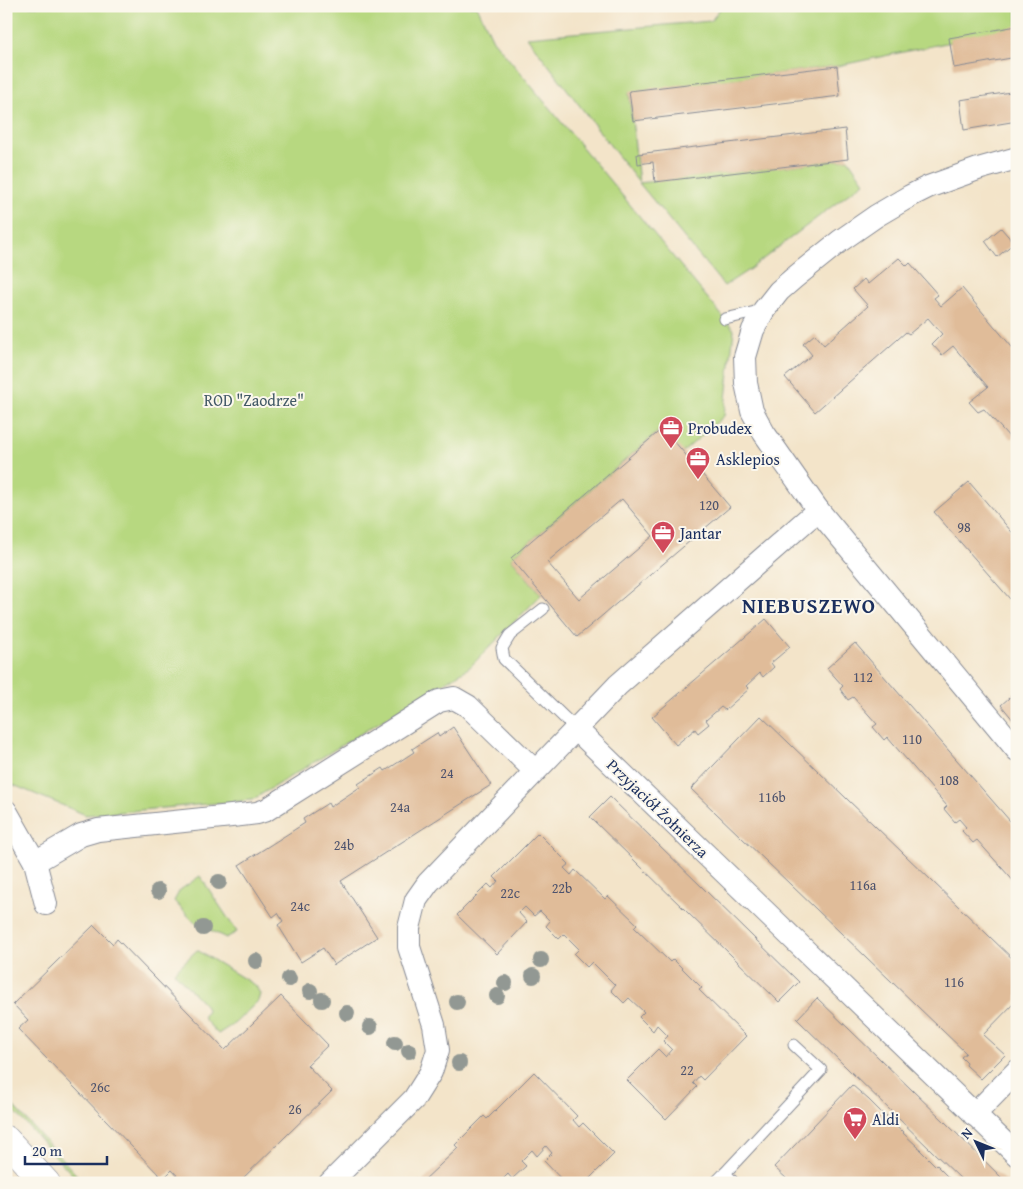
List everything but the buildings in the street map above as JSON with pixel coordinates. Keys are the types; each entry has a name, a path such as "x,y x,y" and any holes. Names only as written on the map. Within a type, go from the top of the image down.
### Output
{"street":[{"path":"1017,158 978,169 928,187 876,216 840,241 779,291 764,310 753,330 745,357 746,382 752,411 764,433 818,510 1017,750"},
{"path":"330,1183 414,1099 431,1072 438,1050 434,1024 408,947 409,928 416,900 428,883 618,685 818,510"},
{"path":"34,862 81,835 98,830 241,815 266,810 439,701 454,698 468,706 535,771"},
{"name":"Przyjaciół Żołnierza","path":"576,729 1017,1155"},
{"path":"6,811 34,862 46,904"},
{"path":"974,1115 1017,1071"},
{"path":"6,1140 46,1183"}],"lane":[{"path":"725,319 764,310"},
{"path":"543,609 510,635 502,648 504,659 576,729"},
{"path":"715,1183 821,1070 794,1045"},
{"path":"725,1173 734,1183"}],"green space":[{"name":"ROD \"Zaodrze\"","path":"6,6 477,6 493,40 734,330 724,416 683,452 659,431 511,558 541,595 470,667 252,800 86,815 6,782"},
{"path":"722,6 1017,6 1017,28 837,66 629,92 639,183 527,37 711,21"},
{"path":"848,159 864,182 750,269 724,286 639,183"},
{"path":"200,876 237,932 226,938 194,922 174,901 180,890"},
{"path":"197,950 256,986 260,994 258,1001 235,1023 218,1034 203,1018 207,1010 205,1005 174,972"},
{"path":"6,1098 84,1183 80,1183 6,1102"}],"place":[{"name":"Probudex","path":"671,449"},
{"name":"Asklepios","path":"698,480"},
{"name":"Jantar","path":"663,554"},
{"name":"Aldi","path":"855,1140"}],"district":[{"name":"NIEBUSZEWO","path":"809,605"}]}
